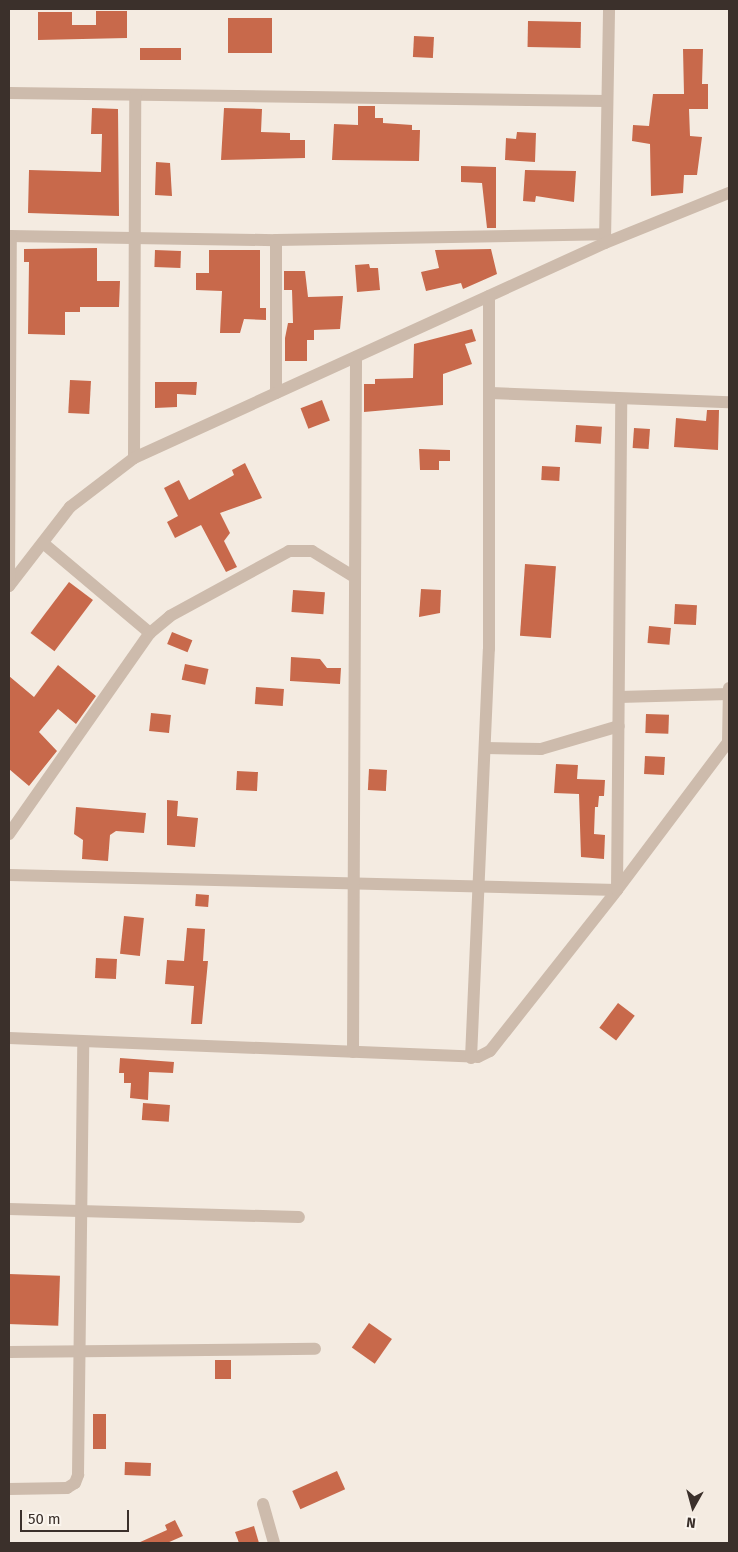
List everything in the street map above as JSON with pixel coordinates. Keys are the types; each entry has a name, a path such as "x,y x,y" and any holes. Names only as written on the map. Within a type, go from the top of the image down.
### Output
{"street":[{"path":"605,238 609,9"},
{"path":"9,93 607,101"},
{"path":"134,458 135,96"},
{"path":"9,586 89,489 134,458 489,296 605,238 729,193"},
{"path":"9,586 10,236 276,240 605,238"},
{"path":"276,240 276,393"},
{"path":"471,1058 481,888 486,748 491,393 489,296"},
{"path":"353,1052 353,576 356,357"},
{"path":"491,393 729,402"},
{"path":"618,890 621,399"},
{"path":"43,543 150,634"},
{"path":"9,834 150,634 183,607 290,552 312,551 353,576"},
{"path":"9,1038 471,1058 490,1051 618,890 729,742 729,688"},
{"path":"619,697 729,694"},
{"path":"486,748 541,749 619,726"},
{"path":"9,874 481,888 618,890"},
{"path":"9,1489 57,1490 75,1483 80,1352 83,1042"},
{"path":"9,1209 299,1216"},
{"path":"9,1352 315,1349"},
{"path":"263,1504 274,1543"}],"building":[{"path":"96,11 127,11 127,38 38,40 38,12 72,12 72,25 96,25"},
{"path":"228,18 272,18 272,53 228,53"},
{"path":"528,21 581,22 581,48 528,47"},
{"path":"414,36 434,37 433,58 413,57"},
{"path":"140,48 181,48 181,60 140,60"},
{"path":"683,49 703,49 702,84 708,84 708,109 689,109 690,136 702,137 697,175 684,175 683,193 651,196 650,144 632,141 633,125 649,126 653,94 684,94"},
{"path":"358,106 375,106 375,118 383,118 383,123 412,125 412,130 420,130 419,161 332,160 334,124 358,125"},
{"path":"92,108 118,109 119,216 28,213 29,170 101,172 102,134 91,134"},
{"path":"224,108 262,109 261,132 290,133 290,140 305,140 305,158 221,160"},
{"path":"517,132 536,133 535,162 505,160 506,138 516,139"},
{"path":"156,162 170,163 172,196 155,195"},
{"path":"461,166 496,167 496,228 487,228 482,183 461,182"},
{"path":"525,170 576,171 574,202 536,196 535,202 523,201"},
{"path":"97,248 97,281 120,281 119,307 80,307 80,312 65,312 65,335 28,334 29,262 24,262 24,249"},
{"path":"491,249 497,274 463,289 461,283 426,291 421,272 439,268 435,250"},
{"path":"155,250 181,251 180,268 154,267"},
{"path":"209,250 260,250 260,308 266,308 266,320 244,319 240,333 220,333 222,291 196,290 196,273 209,273"},
{"path":"369,264 370,268 378,268 380,290 357,292 355,265"},
{"path":"284,271 305,271 308,297 343,296 340,329 314,330 314,340 307,340 307,361 285,361 285,338 288,323 293,323 292,290 284,290"},
{"path":"472,329 476,341 465,344 472,364 443,374 443,405 364,412 364,384 375,384 375,379 413,378 414,344"},
{"path":"70,380 91,381 89,414 68,413"},
{"path":"155,382 197,382 196,395 177,394 177,407 155,408"},
{"path":"322,400 330,421 308,429 301,408"},
{"path":"707,410 719,410 718,450 674,447 676,418 706,421"},
{"path":"576,425 602,427 601,444 575,442"},
{"path":"634,428 650,429 649,449 633,448"},
{"path":"419,449 450,450 450,461 439,461 439,470 420,470"},
{"path":"245,463 262,498 220,513 230,533 224,541 237,567 226,572 201,525 175,538 167,522 178,516 164,488 179,480 189,500 234,475 232,470"},
{"path":"542,466 560,467 559,481 541,480"},
{"path":"525,564 556,566 551,638 520,636"},
{"path":"69,582 93,600 54,651 30,633"},
{"path":"421,589 441,590 440,613 419,617"},
{"path":"293,590 325,592 323,614 291,612"},
{"path":"675,604 697,605 696,625 674,624"},
{"path":"649,626 671,628 669,645 648,643"},
{"path":"172,632 192,640 188,652 167,644"},
{"path":"291,657 320,659 327,668 341,668 340,684 290,681"},
{"path":"185,664 208,669 205,685 182,680"},
{"path":"58,665 96,696 76,724 58,709 39,732 57,751 29,786 9,769 9,676 34,697"},
{"path":"256,687 284,689 283,706 255,704"},
{"path":"151,713 171,715 169,733 149,731"},
{"path":"646,714 669,715 668,734 645,733"},
{"path":"645,756 665,757 664,775 644,774"},
{"path":"556,764 578,765 577,779 605,780 604,796 599,796 598,807 595,807 594,834 605,835 604,859 581,857 579,794 554,793"},
{"path":"369,769 387,770 386,791 368,790"},
{"path":"237,771 258,772 257,791 236,790"},
{"path":"167,800 178,801 177,816 198,818 195,847 167,845"},
{"path":"76,807 146,813 144,833 116,831 110,835 108,861 82,859 83,840 74,834"},
{"path":"196,894 209,895 208,907 195,906"},
{"path":"124,916 144,918 140,956 120,954"},
{"path":"187,928 205,929 203,961 208,961 202,1024 191,1024 194,986 165,984 167,960 184,961"},
{"path":"96,958 117,959 116,979 95,978"},
{"path":"618,1003 635,1016 616,1040 599,1028"},
{"path":"120,1058 174,1062 173,1073 149,1072 148,1100 130,1098 131,1083 124,1083 124,1073 119,1073"},
{"path":"143,1103 170,1105 169,1122 142,1120"},
{"path":"9,1274 60,1276 58,1326 9,1324"},
{"path":"369,1323 392,1339 375,1364 352,1348"},
{"path":"215,1360 231,1360 231,1379 215,1379"},
{"path":"93,1414 106,1414 106,1449 93,1449"},
{"path":"125,1462 151,1463 151,1476 125,1475"},
{"path":"337,1471 345,1489 300,1509 292,1491"},
{"path":"175,1520 183,1536 167,1543 138,1543 167,1530 165,1525"},
{"path":"254,1526 259,1543 239,1543 235,1532"}]}
